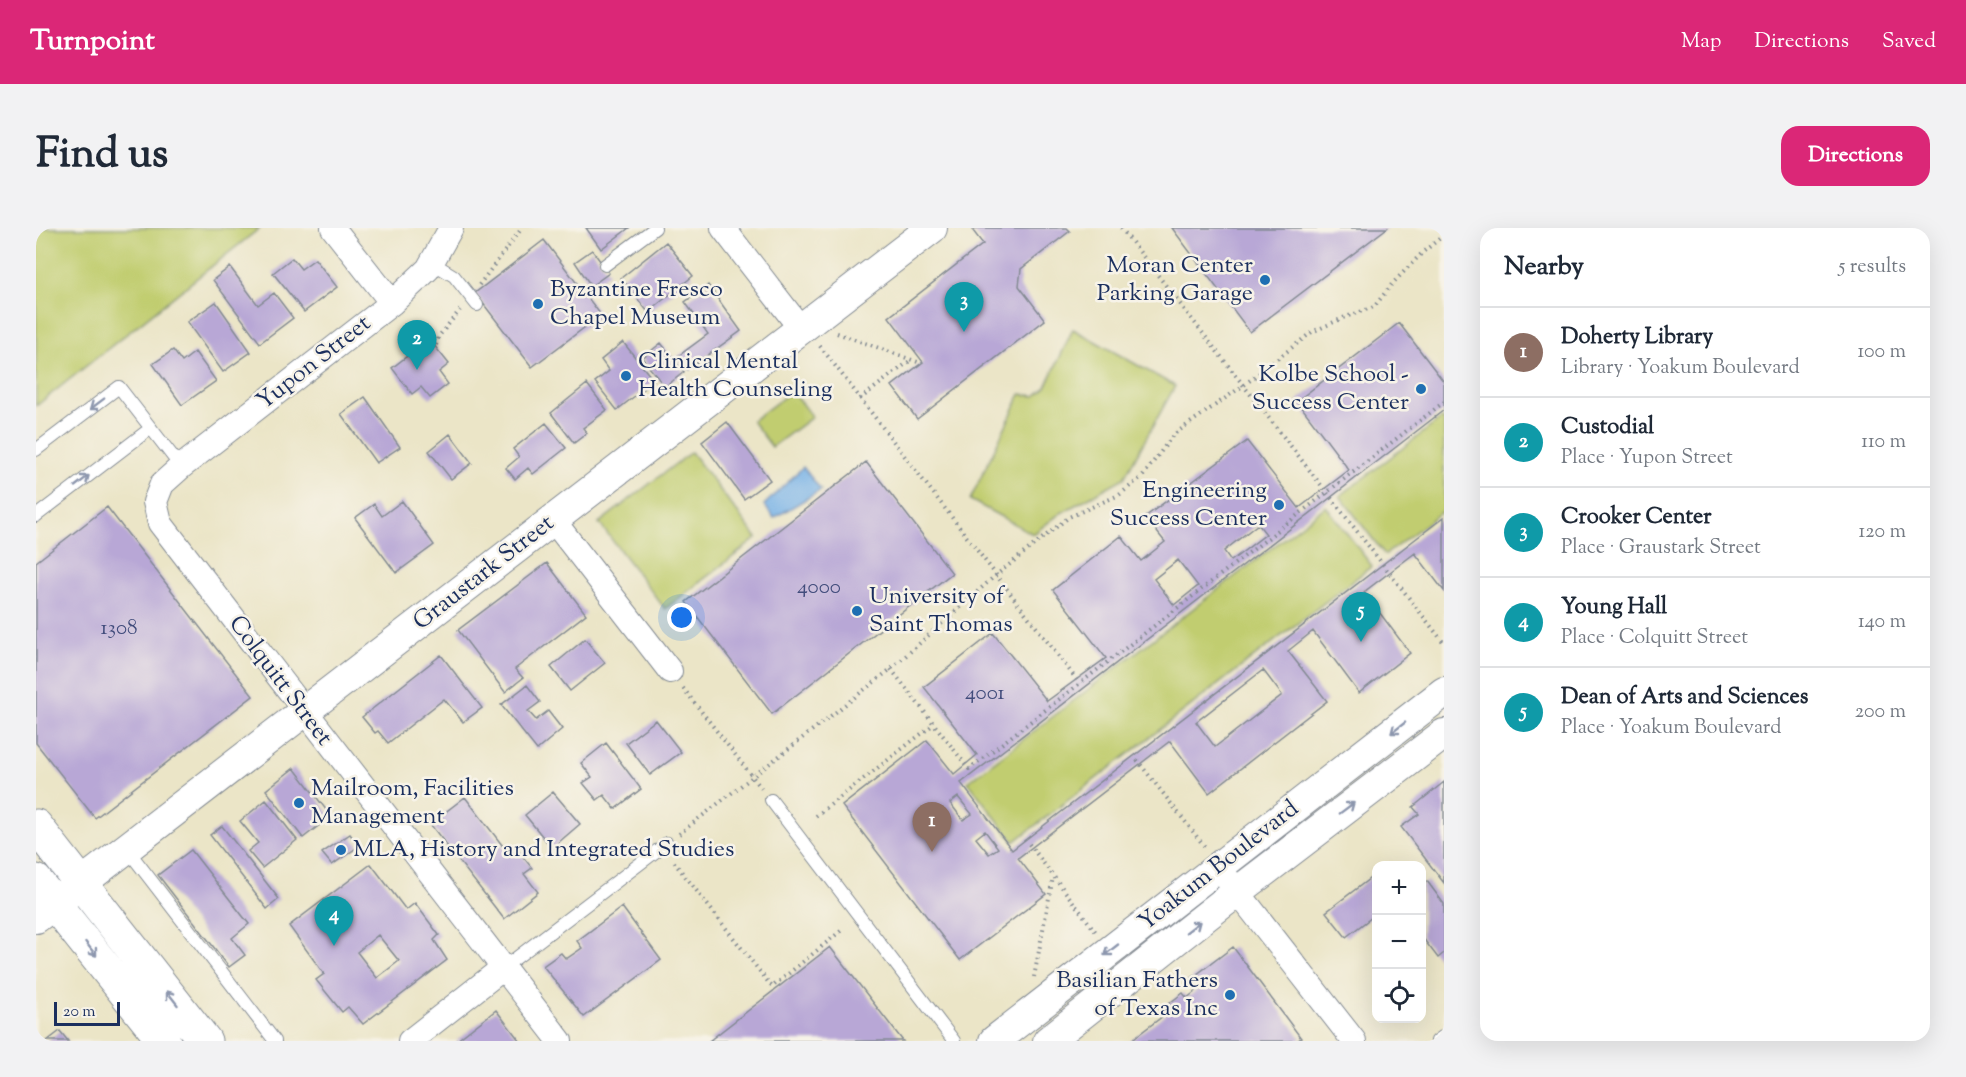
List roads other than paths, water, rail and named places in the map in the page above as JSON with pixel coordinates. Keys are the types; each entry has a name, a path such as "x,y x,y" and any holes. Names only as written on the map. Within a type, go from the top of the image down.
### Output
{"main road":[{"path":"36,826 205,1041"},
{"path":"42,901 164,1041"}],"street":[{"path":"333,228 392,303"},
{"name":"Yupon Street","path":"162,484 392,303 428,269 451,228"},
{"path":"723,228 810,336"},
{"name":"Graustark Street","path":"42,901 81,883 553,520 810,336 932,228"},
{"name":"Colquitt Street","path":"162,484 154,502 160,523 560,1041"},
{"path":"553,520 670,671"},
{"name":"Yoakum Boulevard","path":"994,1041 1444,692"},
{"name":"Yoakum Boulevard","path":"1048,1041 1237,892 1444,734"},
{"path":"1218,867 1354,1041"},
{"path":"410,1041 503,968"}],"lane":[{"path":"605,265 655,228"},
{"path":"431,262 454,276 477,305"},
{"path":"36,450 119,387 182,467"},
{"path":"36,516 151,428"},
{"path":"771,800 954,1041"},
{"path":"503,968 667,843"},
{"path":"126,849 275,1041"}],"water":[{"path":"803,467 821,490 774,518 764,505"}],"place":[{"name":"Moran Center Parking Garage","path":"1265,280"},
{"name":"Byzantine Fresco Chapel Museum","path":"538,304"},
{"name":"Crooker Center","path":"964,332"},
{"name":"Custodial","path":"417,370"},
{"name":"Clinical Mental Health Counseling","path":"626,376"},
{"name":"Kolbe School - Success Center","path":"1421,389"},
{"name":"Engineering Success Center","path":"1279,505"},
{"name":"University of Saint Thomas","path":"857,611"},
{"name":"Dean of Arts and Sciences","path":"1361,642"},
{"name":"Mailroom, Facilities Management","path":"299,803"},
{"name":"MLA, History and Integrated Studies","path":"341,850"},
{"name":"Doherty Library","path":"932,852"},
{"name":"Young Hall","path":"334,946"},
{"name":"Basilian Fathers of Texas Inc","path":"1230,995"}]}
